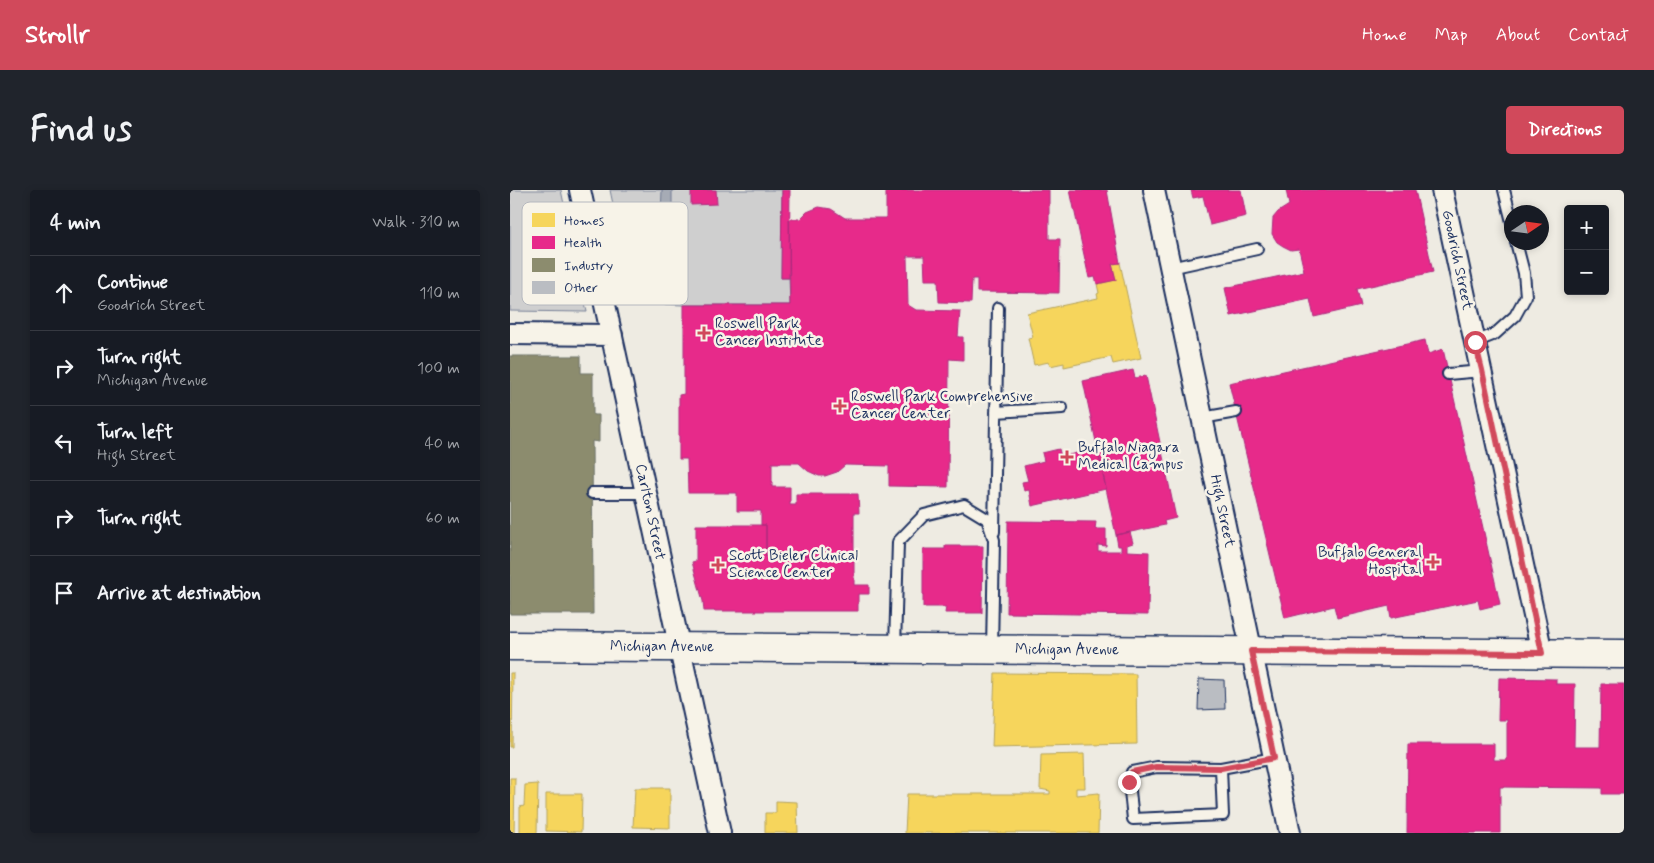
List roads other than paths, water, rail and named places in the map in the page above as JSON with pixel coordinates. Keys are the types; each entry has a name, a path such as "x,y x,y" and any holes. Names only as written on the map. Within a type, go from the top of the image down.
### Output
{"street":[{"name":"High Street","path":"1154,190 1290,833"},
{"name":"Goodrich Street","path":"1442,190 1542,653"},
{"name":"Carlton Street","path":"605,305 720,833"},
{"path":"510,334 612,335"},
{"name":"Michigan Avenue","path":"510,646 1624,654"}],"lane":[{"path":"1504,190 1508,205"},
{"path":"1170,268 1257,249"},
{"path":"1475,342 1496,334 1515,316 1526,296 1524,273 1518,250"},
{"path":"992,649 998,308"},
{"path":"1448,374 1482,370"},
{"path":"996,412 1062,408"},
{"path":"1202,418 1236,412"},
{"path":"592,493 646,493"},
{"path":"895,648 898,542 924,515 964,505 986,519 994,540"},
{"path":"1221,768 1223,815 1133,819 1129,782 1132,772 1156,767 1221,768 1274,758"}],"place":[{"name":"Roswell Park Cancer Institute","path":"704,333"},
{"name":"Roswell Park Comprehensive Cancer Center","path":"840,406"},
{"name":"Buffalo Niagara Medical Campus","path":"1067,457"},
{"name":"Buffalo General Hospital","path":"1433,562"},
{"name":"Scott Bieler Clinical Science Center","path":"718,565"}]}
